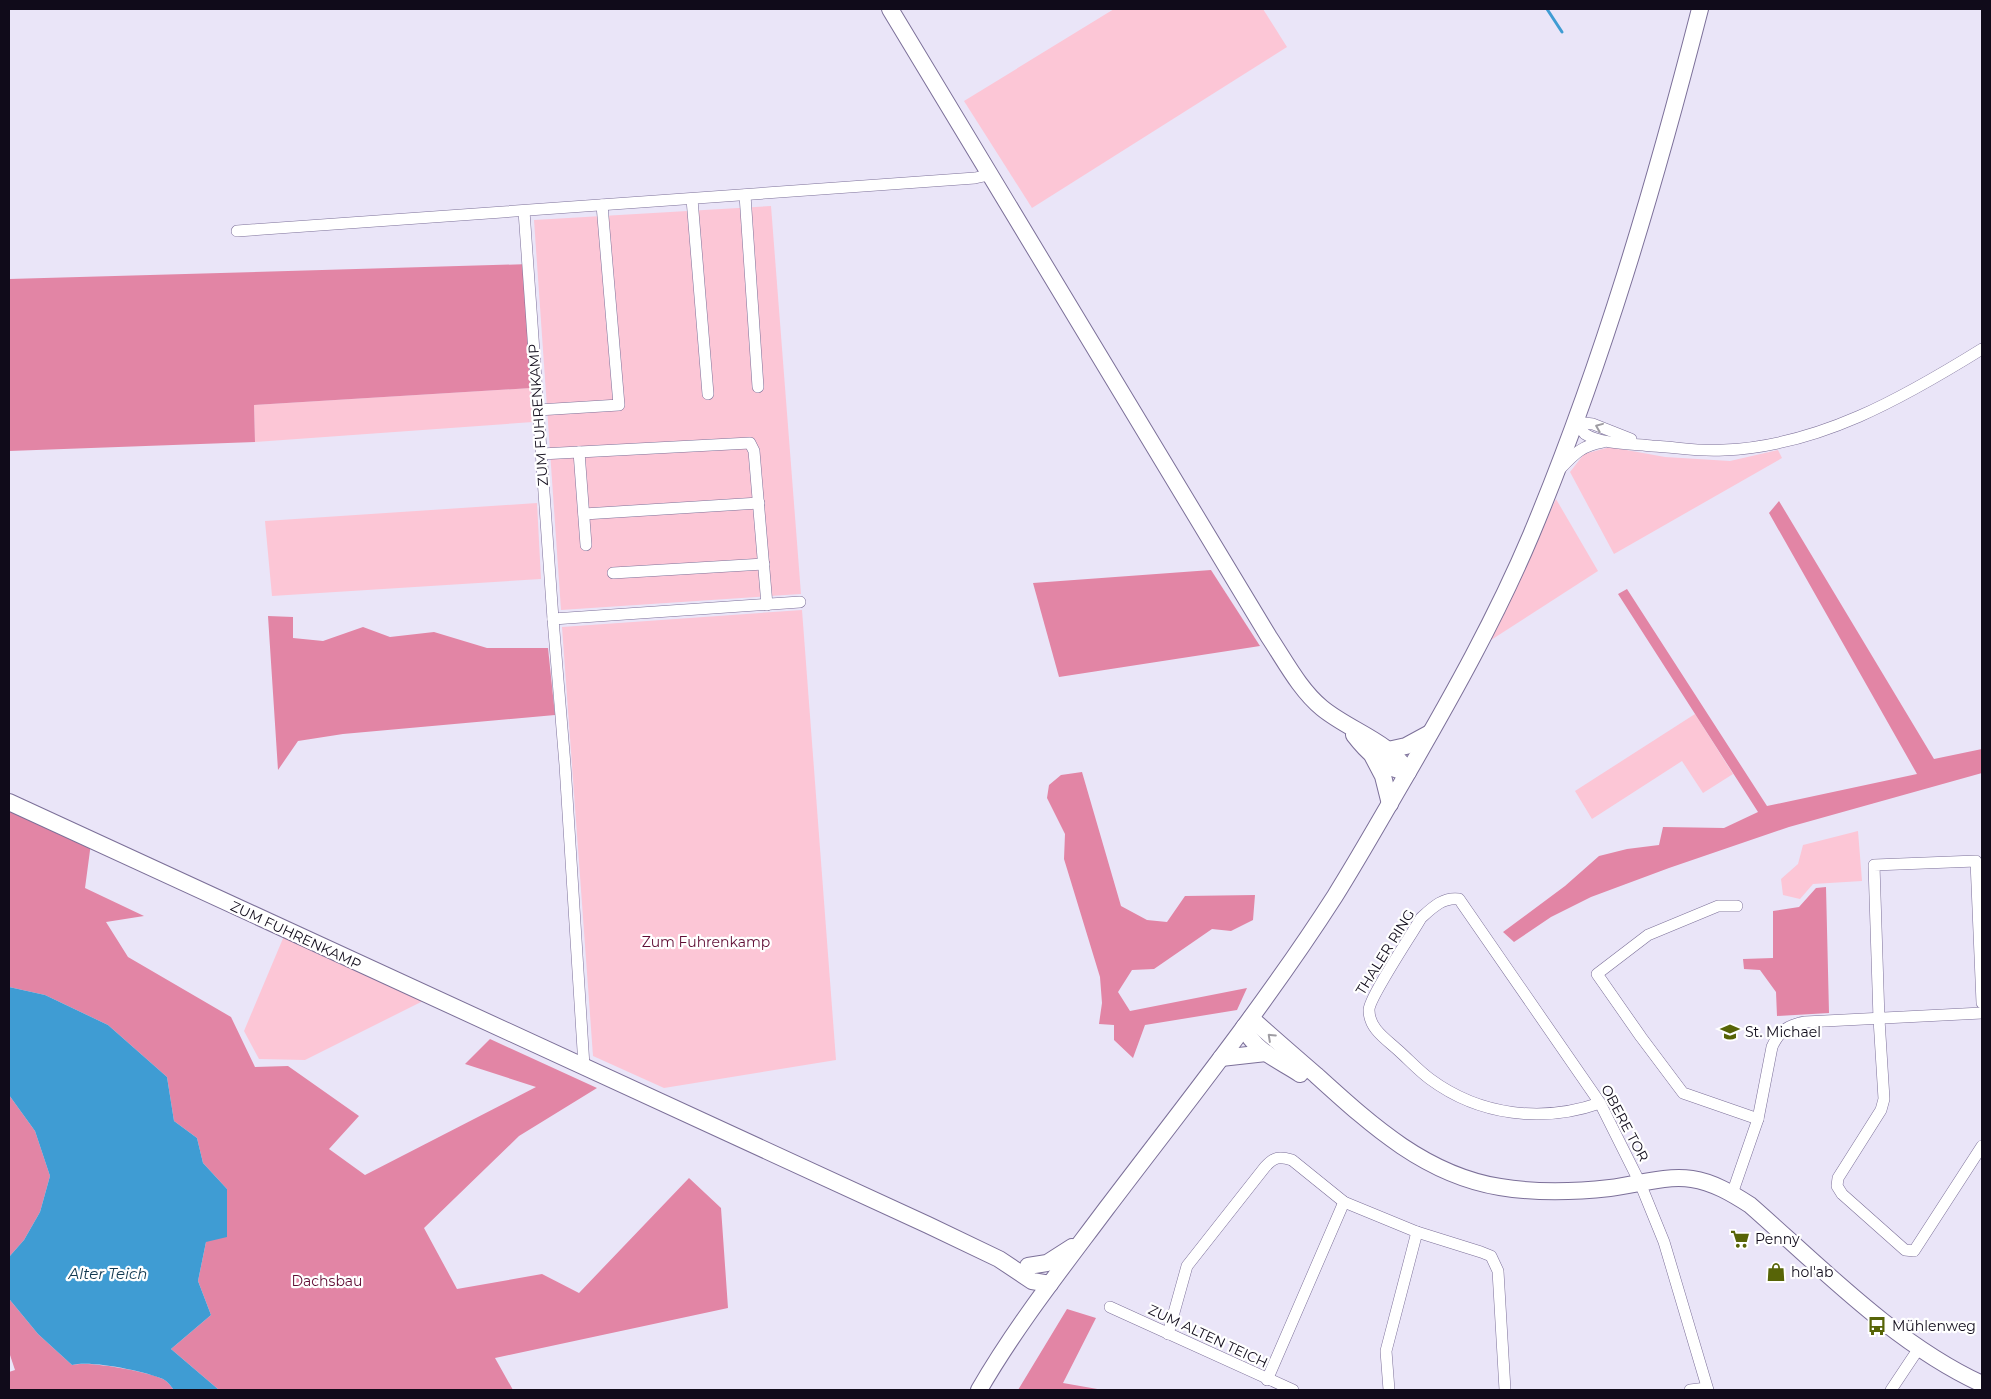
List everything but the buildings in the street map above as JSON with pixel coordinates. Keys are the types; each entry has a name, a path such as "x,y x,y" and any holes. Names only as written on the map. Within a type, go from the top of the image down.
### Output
{"main road":[{"path":"890,9 1269,637 1306,690 1321,707 1346,726 1388,750 1400,760 1408,772"},
{"path":"979,1390 1019,1327 1085,1236 1221,1058 1334,897 1390,804 1478,647 1529,538 1576,422 1646,209 1700,9"},
{"path":"1346,726 1372,755 1383,776 1390,804"},
{"path":"1388,750 1406,746 1431,732"},
{"path":"1372,755 1396,771 1408,772"},
{"name":"ZUM FUHRENKAMP","path":"9,802 999,1259 1032,1281 1050,1284"},
{"path":"1247,1022 1251,1041 1266,1053 1333,1092"},
{"path":"1247,1022 1376,1128 1425,1161 1448,1172 1498,1187 1540,1191 1590,1190 1665,1179 1692,1179 1706,1182 1732,1194 1750,1205 1867,1307 1919,1348 1939,1362 1982,1384"},
{"path":"1221,1058 1266,1053"},
{"name":"ZUM FUHRENKAMP","path":"1028,1266 1051,1261 1085,1236"},
{"name":"ZUM FUHRENKAMP","path":"999,1259 1028,1266 1041,1273 1050,1284"}],"street":[{"path":"238,231 975,178 984,176 989,172"},
{"path":"746,195 758,387"},
{"path":"692,199 708,394"},
{"path":"538,410 619,405 602,205"},
{"name":"ZUM FUHRENKAMP","path":"524,211 584,1066"},
{"path":"1576,422 1585,433 1607,441 1692,450 1725,450 1770,444 1810,435 1853,420 1902,396 1982,350"},
{"path":"1576,422 1592,424 1655,446"},
{"path":"1554,476 1579,449 1590,444 1607,441"},
{"path":"541,454 750,444 754,451 767,605"},
{"path":"579,452 586,545"},
{"path":"584,514 759,503"},
{"path":"613,573 764,564"},
{"path":"553,619 800,602"},
{"path":"1982,1003 1976,861 1874,865 1879,1019 1884,1099 1881,1110 1838,1178 1837,1186 1842,1194 1905,1250 1914,1251 1982,1146"},
{"name":"THALER RING","path":"1460,899 1448,899 1437,904 1422,918 1370,1001 1370,1018 1376,1030 1431,1080 1473,1102 1528,1115 1560,1114 1600,1103"},
{"name":"OBERE TOR","path":"1460,899 1600,1103 1640,1183 1664,1242 1708,1389"},
{"path":"1737,906 1718,906 1648,936 1597,974 1683,1093 1758,1119"},
{"path":"1732,1194 1758,1119 1772,1047 1782,1030 1791,1025 1805,1022 1982,1013"},
{"path":"1168,1334 1187,1266 1273,1159 1281,1157 1292,1160 1344,1202 1417,1232 1491,1256 1498,1271 1506,1390"},
{"path":"1267,1380 1344,1202"},
{"path":"1389,1390 1386,1351 1417,1232"},
{"name":"ZUM ALTEN TEICH","path":"1110,1307 1267,1380 1293,1390"},
{"path":"1891,1390 1919,1348"},
{"path":"1690,1390 1708,1389"}],"green space":[{"path":"1114,9 1263,9 1287,47 1032,208 964,101"},
{"path":"771,206 801,594 561,610 534,220"},
{"path":"530,264 531,388 254,405 255,442 9,451 9,279"},
{"path":"531,388 533,422 255,442 254,405"},
{"path":"1610,447 1665,457 1730,461 1778,450 1782,458 1614,554 1570,472 1584,454"},
{"path":"1556,499 1598,571 1491,640"},
{"path":"1779,501 1934,759 1982,749 1982,773 1789,827 1669,868 1591,897 1551,917 1514,942 1503,932 1565,886 1599,856 1627,849 1659,845 1663,827 1724,828 1758,812 1618,594 1627,589 1767,806 1917,774 1769,513"},
{"path":"537,503 541,579 272,596 265,521"},
{"path":"1211,570 1260,646 1059,677 1033,583"},
{"name":"Zum Fuhrenkamp","path":"802,610 836,1060 664,1088 593,1056 562,627"},
{"path":"268,616 293,617 293,638 323,641 363,627 390,637 434,632 487,648 548,648 555,715 343,734 298,741 278,770"},
{"path":"1695,714 1733,774 1703,793 1682,761 1592,819 1575,791"},
{"path":"1082,772 1121,906 1147,920 1167,922 1185,896 1255,895 1253,920 1231,931 1212,929 1154,969 1132,970 1118,992 1130,1011 1247,988 1237,1010 1145,1025 1133,1058 1114,1040 1114,1025 1099,1024 1102,1003 1100,977 1064,859 1065,834 1047,798 1049,785 1061,775"},
{"name":"Dachsbau","path":"9,805 91,843 85,888 144,916 106,922 128,957 231,1017 255,1067 288,1066 359,1116 329,1149 365,1175 536,1087 465,1064 490,1039 597,1088 519,1136 424,1228 457,1289 542,1274 579,1293 689,1178 721,1208 728,1308 495,1358 513,1390 219,1390 171,1349 211,1315 198,1281 206,1242 227,1189 203,1163 197,1138 174,1121 167,1077 108,1025 45,995 9,987"},
{"path":"1858,831 1862,881 1813,884 1800,899 1783,895 1781,879 1798,864 1803,845"},
{"path":"1826,887 1829,1013 1777,1016 1776,992 1760,970 1744,969 1743,959 1773,958 1773,911 1799,907 1816,888"},
{"path":"284,936 423,1001 305,1060 259,1059 244,1031"},
{"path":"9,1095 35,1131 50,1176 40,1212 24,1240 9,1257"},
{"path":"9,1285 10,1300 38,1334 72,1365 92,1364 143,1373 163,1379 174,1390 9,1390 9,1372 15,1370 9,1352"},
{"path":"1067,1309 1096,1318 1063,1383 1103,1390 1018,1390"}],"water":[{"name":"Alter Teich","path":"9,987 45,995 108,1025 167,1077 174,1121 197,1138 203,1163 227,1189 227,1237 206,1242 198,1281 211,1315 171,1349 219,1390 174,1390 163,1379 143,1373 104,1365 72,1365 38,1334 10,1300 9,1257 24,1240 40,1212 50,1176 35,1131 9,1095"}],"waterway":[{"path":"1547,9 1562,32"}],"place":[{"name":"St. Michael","path":"1730,1032"},
{"name":"Penny","path":"1740,1239"},
{"name":"hol'ab","path":"1776,1272"},
{"name":"Mühlenweg","path":"1877,1326"}]}
